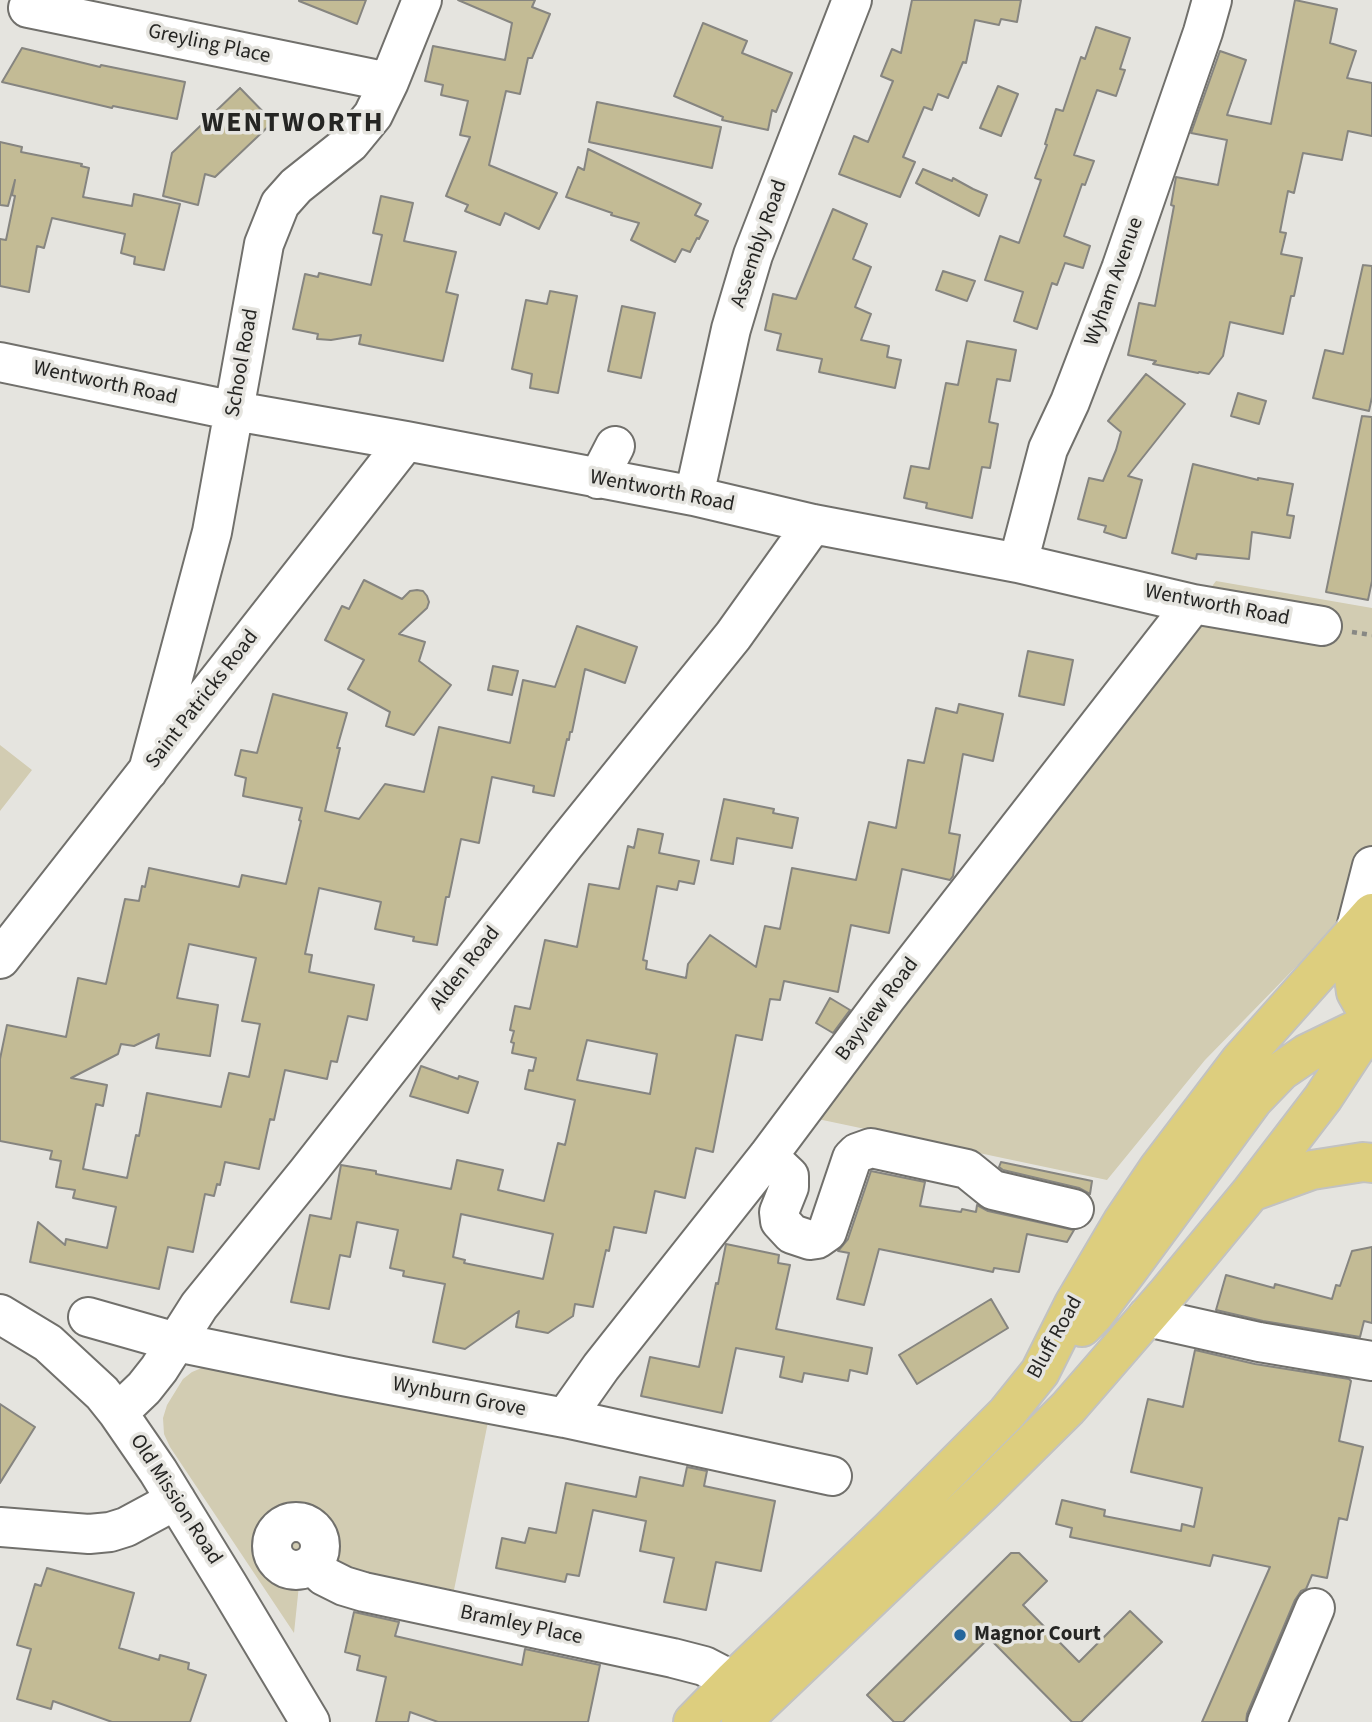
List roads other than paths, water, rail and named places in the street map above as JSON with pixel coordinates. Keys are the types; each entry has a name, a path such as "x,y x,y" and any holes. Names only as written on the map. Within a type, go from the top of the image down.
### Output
{"main road":[{"path":"1364,923 1354,978 1356,992 1372,1022"},
{"name":"Bluff Road","path":"693,1722 1007,1413 1040,1372 1074,1304 1123,1221 1158,1170 1241,1062 1364,923"},
{"path":"741,1722 1068,1408 1251,1192 1323,1098 1372,1022"},
{"path":"1040,1372 1094,1315 1253,1100 1281,1072 1306,1054 1372,1022"},
{"path":"1251,1192 1312,1170 1372,1163"}],"street":[{"name":"School Road","path":"148,771 212,532 264,244 281,204 296,186 350,143 373,114 422,0"},
{"name":"Assembly Road","path":"694,496 731,329 753,255 852,0"},
{"name":"Wyham Avenue","path":"1018,563 1048,449 1070,402 1121,269 1212,0"},
{"name":"Greyling Place","path":"28,8 389,82"},
{"name":"Wentworth Road","path":"0,362 235,411 694,496 813,524 1018,563 1193,604 1322,626"},
{"name":"Saint Patricks Road","path":"0,959 406,441"},
{"path":"598,479 615,446"},
{"name":"Alden Road","path":"118,1413 144,1388 199,1306 733,636 813,524"},
{"name":"Bayview Road","path":"565,1418 601,1367 768,1156 886,998 1193,604"},
{"path":"1364,923 1372,866"},
{"path":"768,1156 789,1176 789,1187 779,1212 780,1221 792,1234 810,1240 817,1240 827,1232 852,1158 871,1148 967,1169 993,1190 1074,1209"},
{"name":"Old Mission Road","path":"0,1314 48,1343 102,1393 118,1413 176,1500 310,1722"},
{"name":"Wynburn Grove","path":"88,1317 176,1342 565,1418 832,1476"},
{"path":"1146,1317 1259,1342 1372,1361"},
{"path":"0,1527 89,1534 110,1532 126,1527 176,1500"},
{"name":"Bramley Place","path":"312,1565 324,1576 364,1592 673,1658 704,1666 733,1681"},
{"path":"1266,1722 1315,1608"}],"place":[{"name":"Magnor Court","path":"960,1635"}],"district":[{"name":"WENTWORTH","path":"293,125"}]}
